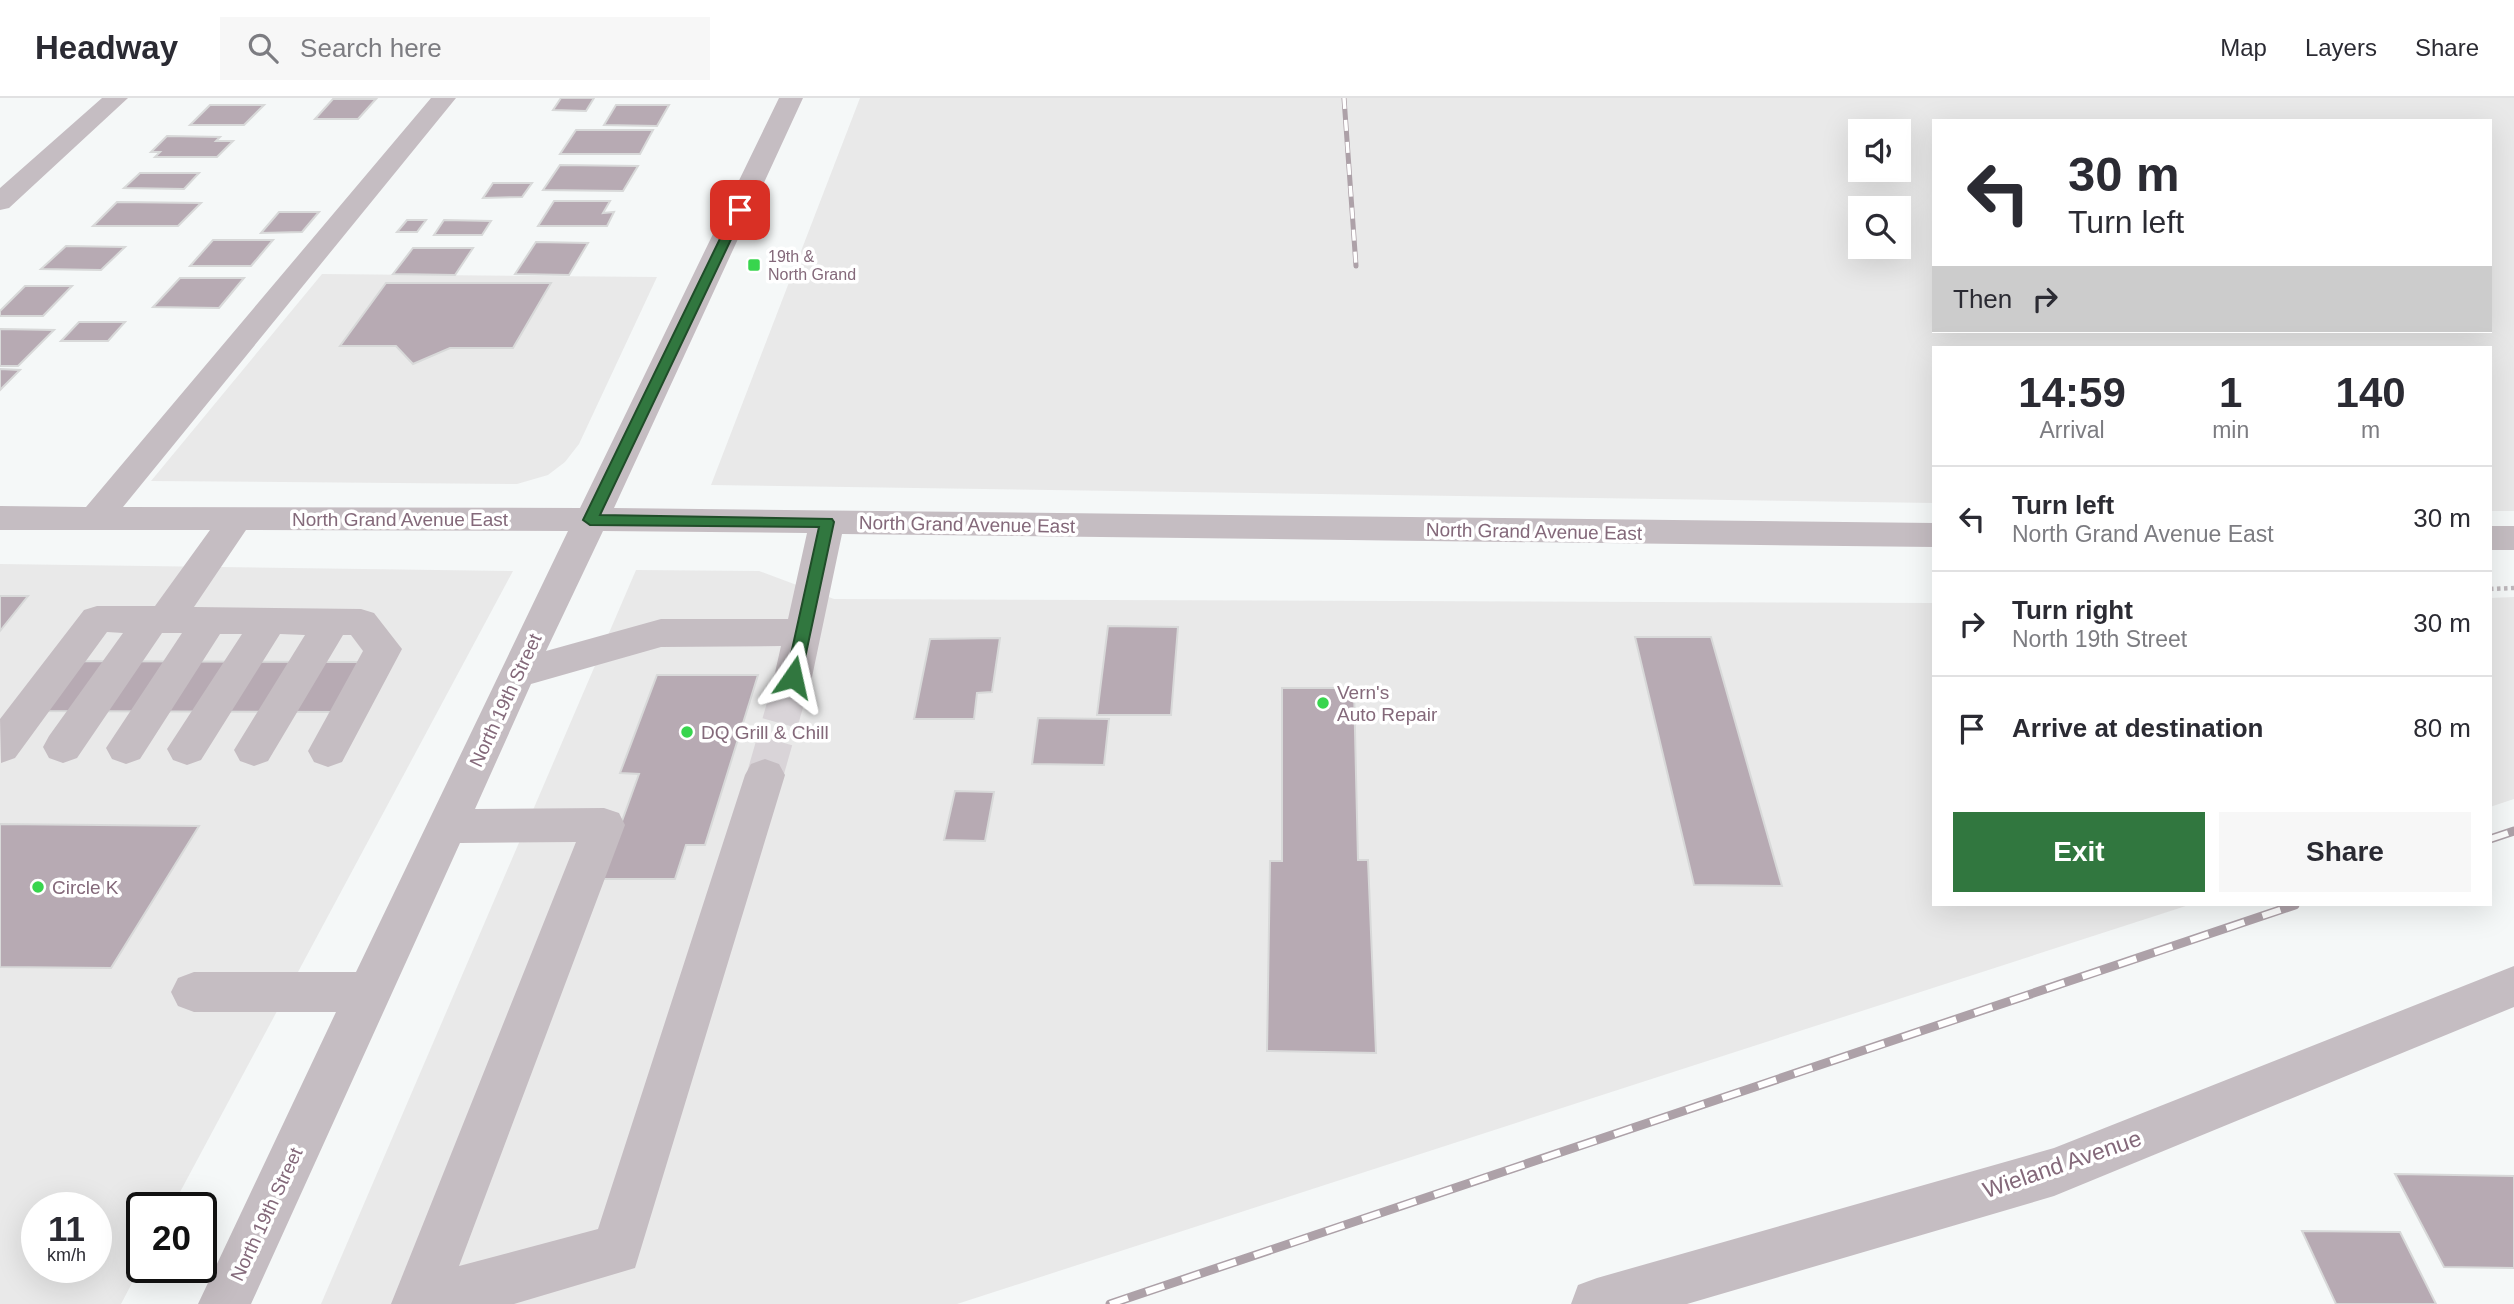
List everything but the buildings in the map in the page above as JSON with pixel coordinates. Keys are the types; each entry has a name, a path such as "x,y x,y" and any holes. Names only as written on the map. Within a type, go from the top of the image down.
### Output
{"street":[{"path":"0,202 116,98"},
{"path":"95,518 444,98"},
{"name":"North 19th Street","path":"224,1304 445,826 791,98"},
{"name":"North Grand Avenue East","path":"0,518 827,522 1932,535"},
{"path":"63,747 237,518"},
{"path":"793,677 827,522"},
{"path":"2492,538 2514,538"},
{"path":"1,747 97,619 361,622 383,649 328,751"},
{"path":"126,748 210,620"},
{"path":"187,749 270,621"},
{"path":"254,750 332,622"},
{"path":"517,674 661,633 802,632"},
{"path":"418,1304 617,1250 765,775"},
{"path":"418,1304 604,824 445,826"},
{"name":"Wieland Avenue","path":"1597,1304 2054,1172 2514,986"},
{"path":"194,992 369,992"}],"path":[{"path":"2492,589 2514,588"}],"shaded area":[{"path":"860,98 2514,98 2514,511 2492,511 2492,346 1932,346 1932,503 711,485"},
{"path":"322,274 657,277 579,444 565,462 548,475 517,484 151,481"},
{"path":"0,564 513,571 180,1192 126,1192 126,1283 132,1283 121,1304 0,1304"},
{"path":"636,570 759,571 834,599 1932,603 1932,906 2186,906 957,1304 321,1304"},
{"path":"2514,597 2514,799 2492,806 2492,598"}],"tunnel":[{"path":"765,775 793,677"}],"railway":[{"path":"1344,98 1356,266"},
{"path":"2492,838 2514,831"},
{"path":"1110,1304 2292,906"}],"place":[{"name":"19th & North Grand","path":"754,265"},
{"name":"Vern's Auto Repair","path":"1323,703"},
{"name":"DQ Grill & Chill","path":"687,732"},
{"name":"Circle K","path":"38,887"}],"route":[{"path":"740,210 590,520 827,522 793,677"}]}
